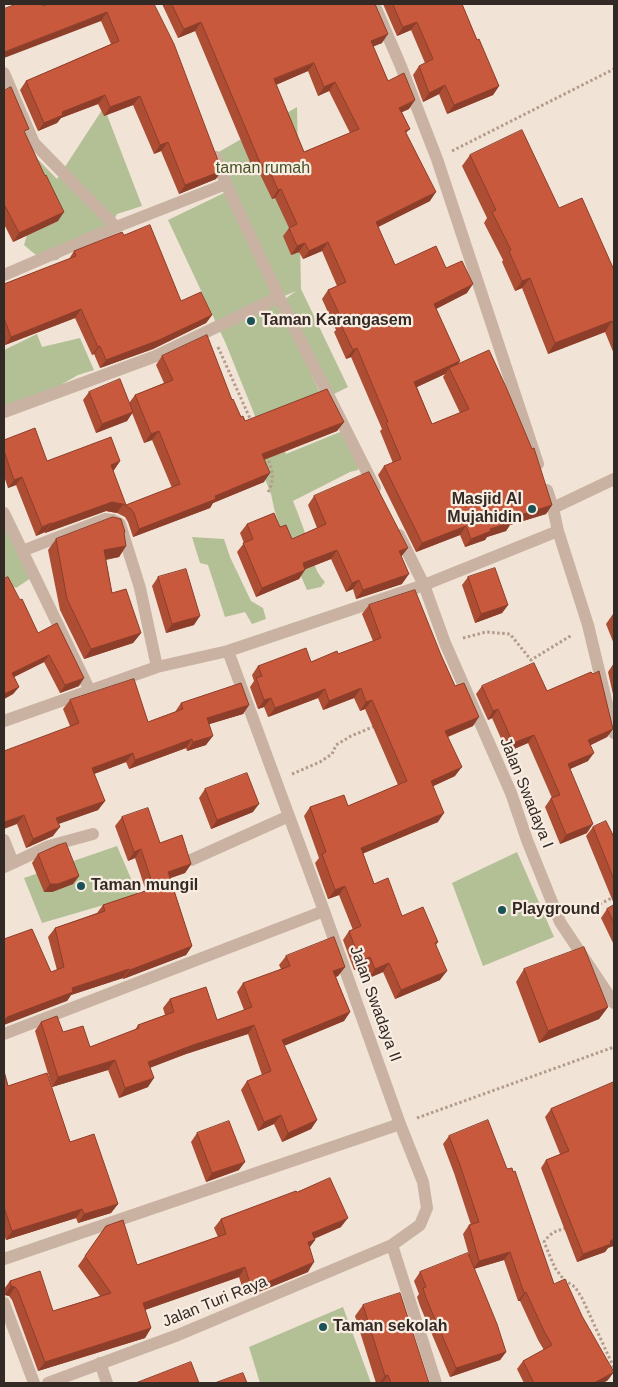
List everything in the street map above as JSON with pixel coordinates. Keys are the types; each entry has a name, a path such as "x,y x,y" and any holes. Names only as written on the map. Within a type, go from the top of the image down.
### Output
{"street":[{"path":"374,4 437,158 553,508 558,531 588,625 614,733"},
{"path":"4,73 34,143 116,227"},
{"path":"213,148 226,184 279,297 382,500"},
{"path":"4,275 116,227 226,184"},
{"path":"4,412 156,356 279,297"},
{"path":"553,508 614,478"},
{"path":"4,513 90,691"},
{"path":"22,551 105,518 120,524 140,588 157,667"},
{"name":"Jalan Swadaya I","path":"394,526 424,585 445,642 512,793 527,840 560,922 614,1003"},
{"path":"4,721 157,667 228,651 424,585 558,531"},
{"name":"Jalan Swadaya II","path":"228,651 400,1124 423,1182 427,1208 420,1225 392,1245"},
{"path":"191,860 289,816"},
{"path":"4,840 9,865 50,846 93,834"},
{"path":"4,1034 324,911"},
{"path":"4,1259 400,1124"},
{"path":"392,1245 436,1383"},
{"name":"Jalan Turi Raya","path":"48,1383 178,1336 392,1245"},
{"path":"4,1302 34,1383"},
{"path":"100,1364 107,1383"}],"path":[{"path":"437,158 614,69"},
{"path":"211,330 254,426"},
{"path":"265,452 273,481 268,492"},
{"path":"445,642 486,632 510,634 531,660 588,625"},
{"path":"276,781 320,762 332,754 336,744 383,723"},
{"path":"560,922 614,897"},
{"path":"400,1124 614,1047"},
{"path":"544,1242 548,1235 570,1226"},
{"path":"536,1240 544,1242"},
{"path":"544,1242 555,1268 564,1280 575,1286 582,1298 614,1368"}],"green space":[{"path":"104,107 142,206 117,214 109,229 69,250 57,260 44,261 24,245 27,235 58,220 17,138 57,179"},
{"name":"taman rumah","path":"297,107 301,289 348,387 330,396 285,299 296,291 282,297 217,153"},
{"name":"Taman Karangasem","path":"228,191 320,393 257,421 226,344 168,220"},
{"path":"37,334 42,347 80,338 94,370 78,375 59,386 4,409 4,350"},
{"path":"241,419 255,423 272,420 286,454 340,432 347,439 359,466 358,470 350,472 293,501 315,567 325,582 321,587 307,590 283,535 271,494"},
{"path":"4,510 31,578 16,588 4,582"},
{"path":"192,537 224,539 230,557 251,601 263,608 266,619 252,624 245,612 225,617 208,565 200,563"},
{"name":"Taman mungil","path":"117,846 138,895 42,923 24,878"},
{"name":"Playground","path":"517,852 554,937 483,966 452,883"},
{"name":"Taman sekolah","path":"343,1307 371,1383 260,1383 249,1347"}],"building":[{"path":"17,4 42,4 43,6 49,4 154,4 174,44 222,171 185,185 168,142 160,145 140,96 110,107 105,95 62,112 63,115 44,123 26,81 119,41 107,12 4,52 4,9"},
{"path":"172,4 375,4 388,34 371,41 388,81 404,73 415,100 399,108 410,129 405,131 436,192 376,222 395,265 436,246 446,268 462,261 473,284 434,304 460,361 414,382 432,424 469,409 449,368 489,350 532,449 534,448 552,505 511,518 512,522 490,529 491,531 471,539 466,526 422,543 384,466 401,459 386,423 388,422 357,348 353,350 340,323 343,322 328,290 346,282 328,242 309,251 305,243 297,246 289,228 297,224 281,189 278,190 266,163 261,165 201,22 184,29","holes":["314,63 324,87 335,82 359,129 304,152 274,79"]},
{"path":"393,4 462,4 499,86 454,105 445,85 429,93 419,66 433,59 417,22 403,27"},
{"path":"11,87 29,129 24,131 64,212 19,233 4,206 4,91"},
{"path":"522,130 559,208 582,198 614,270 614,326 612,321 555,343 530,278 522,281 509,251 511,250 492,212 496,210 470,155"},
{"path":"150,225 181,301 201,292 212,315 159,340 106,360 81,309 11,337 4,318 4,284 76,256 74,251 122,232 124,235"},
{"path":"207,335 232,400 245,421 327,389 344,422 262,454 270,473 215,496 216,499 139,529 131,509 123,504 112,502 42,527 22,477 14,480 4,451 4,440 35,428 47,461 111,437 120,461 111,465 126,505 180,484 159,431 151,434 135,395 173,380 162,356"},
{"path":"120,379 133,412 102,424 89,392"},
{"path":"369,472 408,548 399,551 409,574 363,590 359,580 352,583 337,550 303,563 305,570 262,588 243,543 253,539 247,524 274,513 280,527 286,525 292,539 326,524 314,496"},
{"path":"113,517 121,519 125,532 126,546 104,550 112,593 126,589 141,633 91,649 67,599 56,539"},
{"path":"495,568 508,605 481,614 468,577"},
{"path":"186,569 200,616 172,624 158,577"},
{"path":"8,577 20,600 22,599 38,633 57,623 84,678 65,685 49,655 12,673 19,687 4,694 4,579"},
{"path":"415,590 455,686 464,683 479,717 445,731 462,767 431,781 444,813 361,848 374,884 388,878 402,916 423,907 438,942 435,943 447,971 401,990 389,963 375,969 370,957 360,961 349,931 361,926 345,886 335,890 322,854 326,852 310,807 344,795 348,806 407,781 372,700 366,702 361,688 329,701 325,689 275,708 271,698 264,700 256,678 262,676 258,666 306,648 311,662 337,651 338,654 381,638 369,605"},
{"path":"534,663 547,691 591,672 593,674 599,671 613,729 588,740 594,753 568,764 593,824 566,835 551,798 560,795 534,735 513,743 498,709 493,711 482,686"},
{"path":"134,679 148,722 183,709 181,703 241,683 249,705 207,718 213,736 193,742 192,739 135,760 133,753 92,768 105,801 56,818 60,827 33,839 24,815 4,822 4,751 79,723 70,700"},
{"path":"247,773 259,804 217,820 205,789"},
{"path":"148,808 160,843 182,835 191,864 168,872 192,946 130,970 72,988 73,992 7,1017 4,1021 4,939 32,929 51,972 64,967 55,928 105,911 103,905 154,888 141,849 134,852 122,817"},
{"path":"606,821 614,837 614,880 593,827"},
{"path":"66,843 79,876 58,884 50,884 38,854"},
{"path":"614,905 614,923 607,909"},
{"path":"334,937 345,967 333,971 350,1012 282,1040 317,1120 288,1133 281,1115 264,1122 247,1081 271,1071 254,1025 148,1062 154,1078 125,1088 115,1060 58,1077 41,1022 57,1016 63,1032 83,1026 90,1047 139,1028 138,1025 174,1012 170,999 206,987 217,1020 252,1007 243,983 290,966 286,956"},
{"path":"584,947 608,1007 548,1031 524,969"},
{"path":"4,1071 8,1086 47,1073 70,1142 94,1134 118,1204 84,1214 82,1209 12,1231 4,1207"},
{"path":"614,1082 614,1239 610,1241 611,1244 583,1254 546,1160 569,1151 551,1109"},
{"path":"488,1120 507,1169 512,1168 513,1172 515,1171 554,1284 565,1279 582,1316 614,1372 594,1383 534,1383 523,1361 552,1345 526,1292 524,1293 510,1252 479,1261 469,1225 479,1222 449,1136"},
{"path":"229,1121 245,1162 212,1173 197,1133"},
{"path":"330,1178 348,1218 312,1233 315,1240 308,1242 314,1262 268,1282 251,1287 245,1267 143,1303 151,1328 45,1362 18,1291 15,1287 11,1286 10,1281 40,1271 53,1311 111,1293 85,1256 106,1226 123,1220 137,1265 226,1234 221,1219"},
{"path":"468,1253 497,1324 506,1352 456,1368 426,1298 423,1288 426,1287 420,1272"},
{"path":"400,1293 429,1383 391,1383 388,1375 385,1376 363,1305"},
{"path":"191,1362 199,1383 136,1383"},
{"path":"243,1373 247,1383 215,1383"}],"place":[{"name":"Taman Karangasem","path":"251,321"},
{"name":"Masjid Al Mujahidin","path":"532,509"},
{"name":"Taman mungil","path":"81,886"},
{"name":"Playground","path":"502,910"},
{"name":"Taman sekolah","path":"323,1327"}]}
